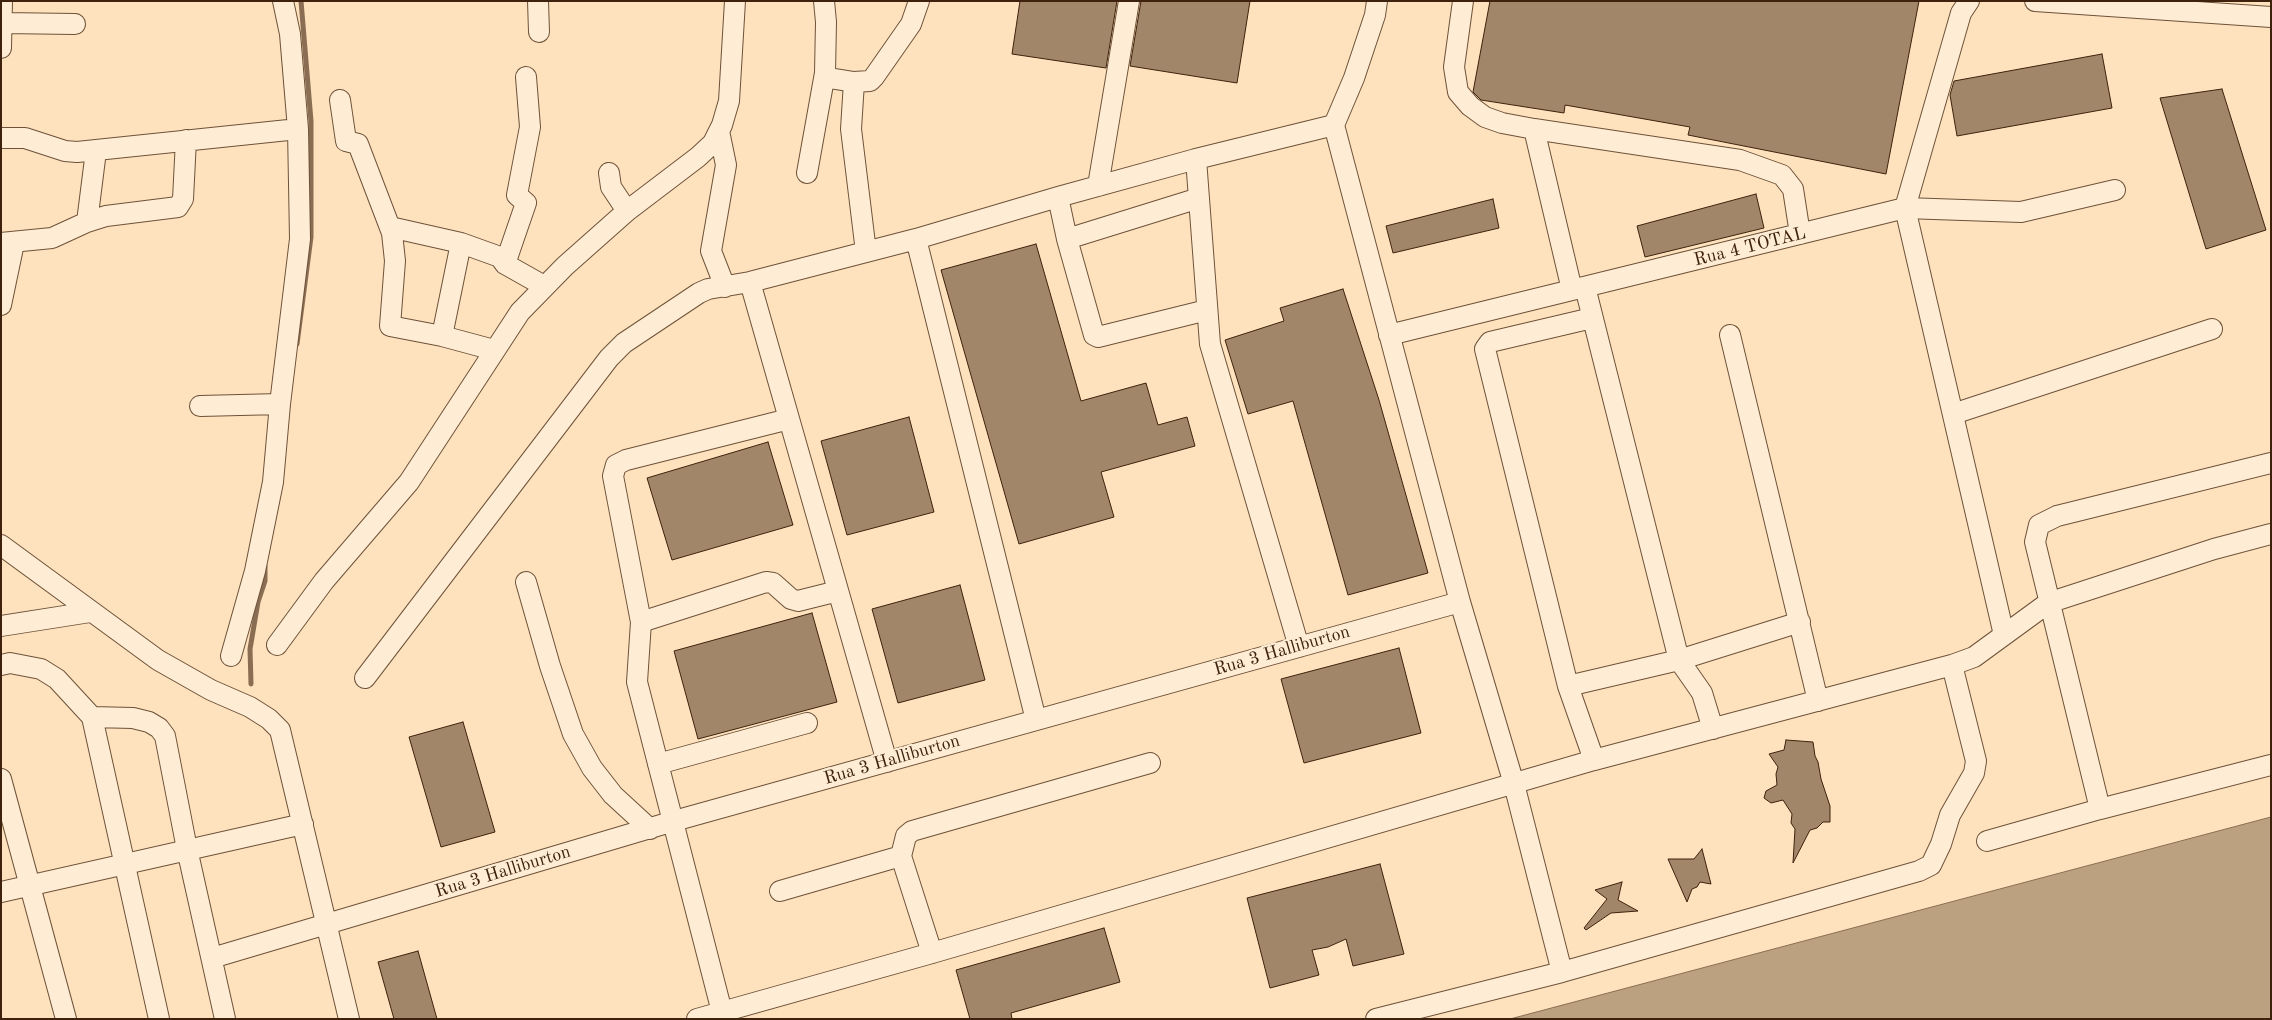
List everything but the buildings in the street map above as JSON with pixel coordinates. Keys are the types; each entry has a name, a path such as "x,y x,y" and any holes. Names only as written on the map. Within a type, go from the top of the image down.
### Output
{"street":[{"path":"1,48 2,1"},
{"path":"231,656 255,571 273,482 280,404 300,240 298,129 290,34 283,1"},
{"path":"538,1 539,32"},
{"path":"277,645 336,569 409,482 520,312 544,286 627,211 698,157 713,142 719,131 728,101 735,1"},
{"path":"807,173 825,73 826,22 824,1"},
{"path":"825,73 829,78 854,82 870,81 911,24 919,1"},
{"path":"1098,186 1129,1"},
{"path":"1377,1 1375,15 1357,69 1334,125 1460,602 1514,784 1562,972"},
{"path":"1464,1 1454,68 1458,92 1470,106 1486,117 1502,124 1740,160 1782,175 1793,189 1800,234"},
{"path":"1969,1 1961,13 1905,208 2004,635"},
{"path":"2035,1 2271,17"},
{"path":"3,22 75,24"},
{"path":"505,264 526,203 517,194 530,126 526,77"},
{"path":"854,82 851,129 866,252"},
{"path":"340,100 346,141 358,144 390,227 395,261 390,326 442,336 494,350"},
{"path":"365,678 609,358 624,343 699,293 708,289 750,282 916,239 1196,159 1334,125"},
{"path":"1,138 25,138 65,151 96,151 298,129"},
{"path":"1534,129 1542,170 1579,288 1592,318 1679,660 1702,693 1713,729"},
{"path":"719,131 726,165 711,251 725,287"},
{"path":"1,305 8,243 52,238 87,222 117,214 167,210 180,205 183,199 186,140"},
{"path":"87,222 96,151"},
{"path":"1196,159 1210,344 1298,647"},
{"path":"608,174 612,187 627,211"},
{"name":"Rua 4 TOTAL","path":"1388,335 1905,208 2021,212 2115,190"},
{"path":"1058,197 1067,239 1094,335 1098,337 1207,310"},
{"path":"1067,239 1198,198"},
{"path":"390,227 461,243 500,257 505,264 544,286"},
{"path":"916,239 1036,720"},
{"path":"442,336 461,243"},
{"path":"750,282 887,762"},
{"path":"1592,318 1490,342 1485,348 1568,686 1594,760"},
{"path":"1953,414 2212,330"},
{"path":"1730,335 1818,701"},
{"path":"200,406 280,404"},
{"path":"722,1012 637,682 641,622 613,476 616,465 626,460 789,418"},
{"path":"2100,809 2034,542 2039,525 2057,516 2271,463"},
{"path":"697,1019 932,953 1594,760 1952,665 1974,657 2048,603 2214,549 2271,534"},
{"path":"1,545 158,660 211,690 250,707 269,719 280,730 348,1019"},
{"path":"526,582 550,666 573,734 592,768 613,795 650,829"},
{"path":"641,622 766,582 773,584 791,599 798,601 838,591"},
{"name":"Rua 3 Halliburton","path":"212,958 674,821 1460,602"},
{"path":"1,626 90,612"},
{"path":"1568,686 1679,660 1800,622"},
{"path":"1,665 10,663 41,669 57,679 92,717 159,1019"},
{"path":"1376,1019 1562,972 1919,871 1931,864 1941,844 1950,815 1974,773 1976,761 1952,665"},
{"path":"92,717 133,718 149,722 159,728 166,736 187,849 224,1019"},
{"path":"658,764 808,724"},
{"path":"932,953 901,856 906,836 912,831 1150,763"},
{"path":"1987,841 2100,809 2271,766"},
{"path":"1,779 66,1019"},
{"path":"1,892 125,862 303,824"},
{"path":"780,891 901,856"}],"shaded area":[{"path":"2271,817 2271,1019 1510,1019"}],"waterway":[{"path":"297,344 311,237 311,121 301,1"},
{"path":"251,684 250,649 258,602 265,581 265,566"}]}
